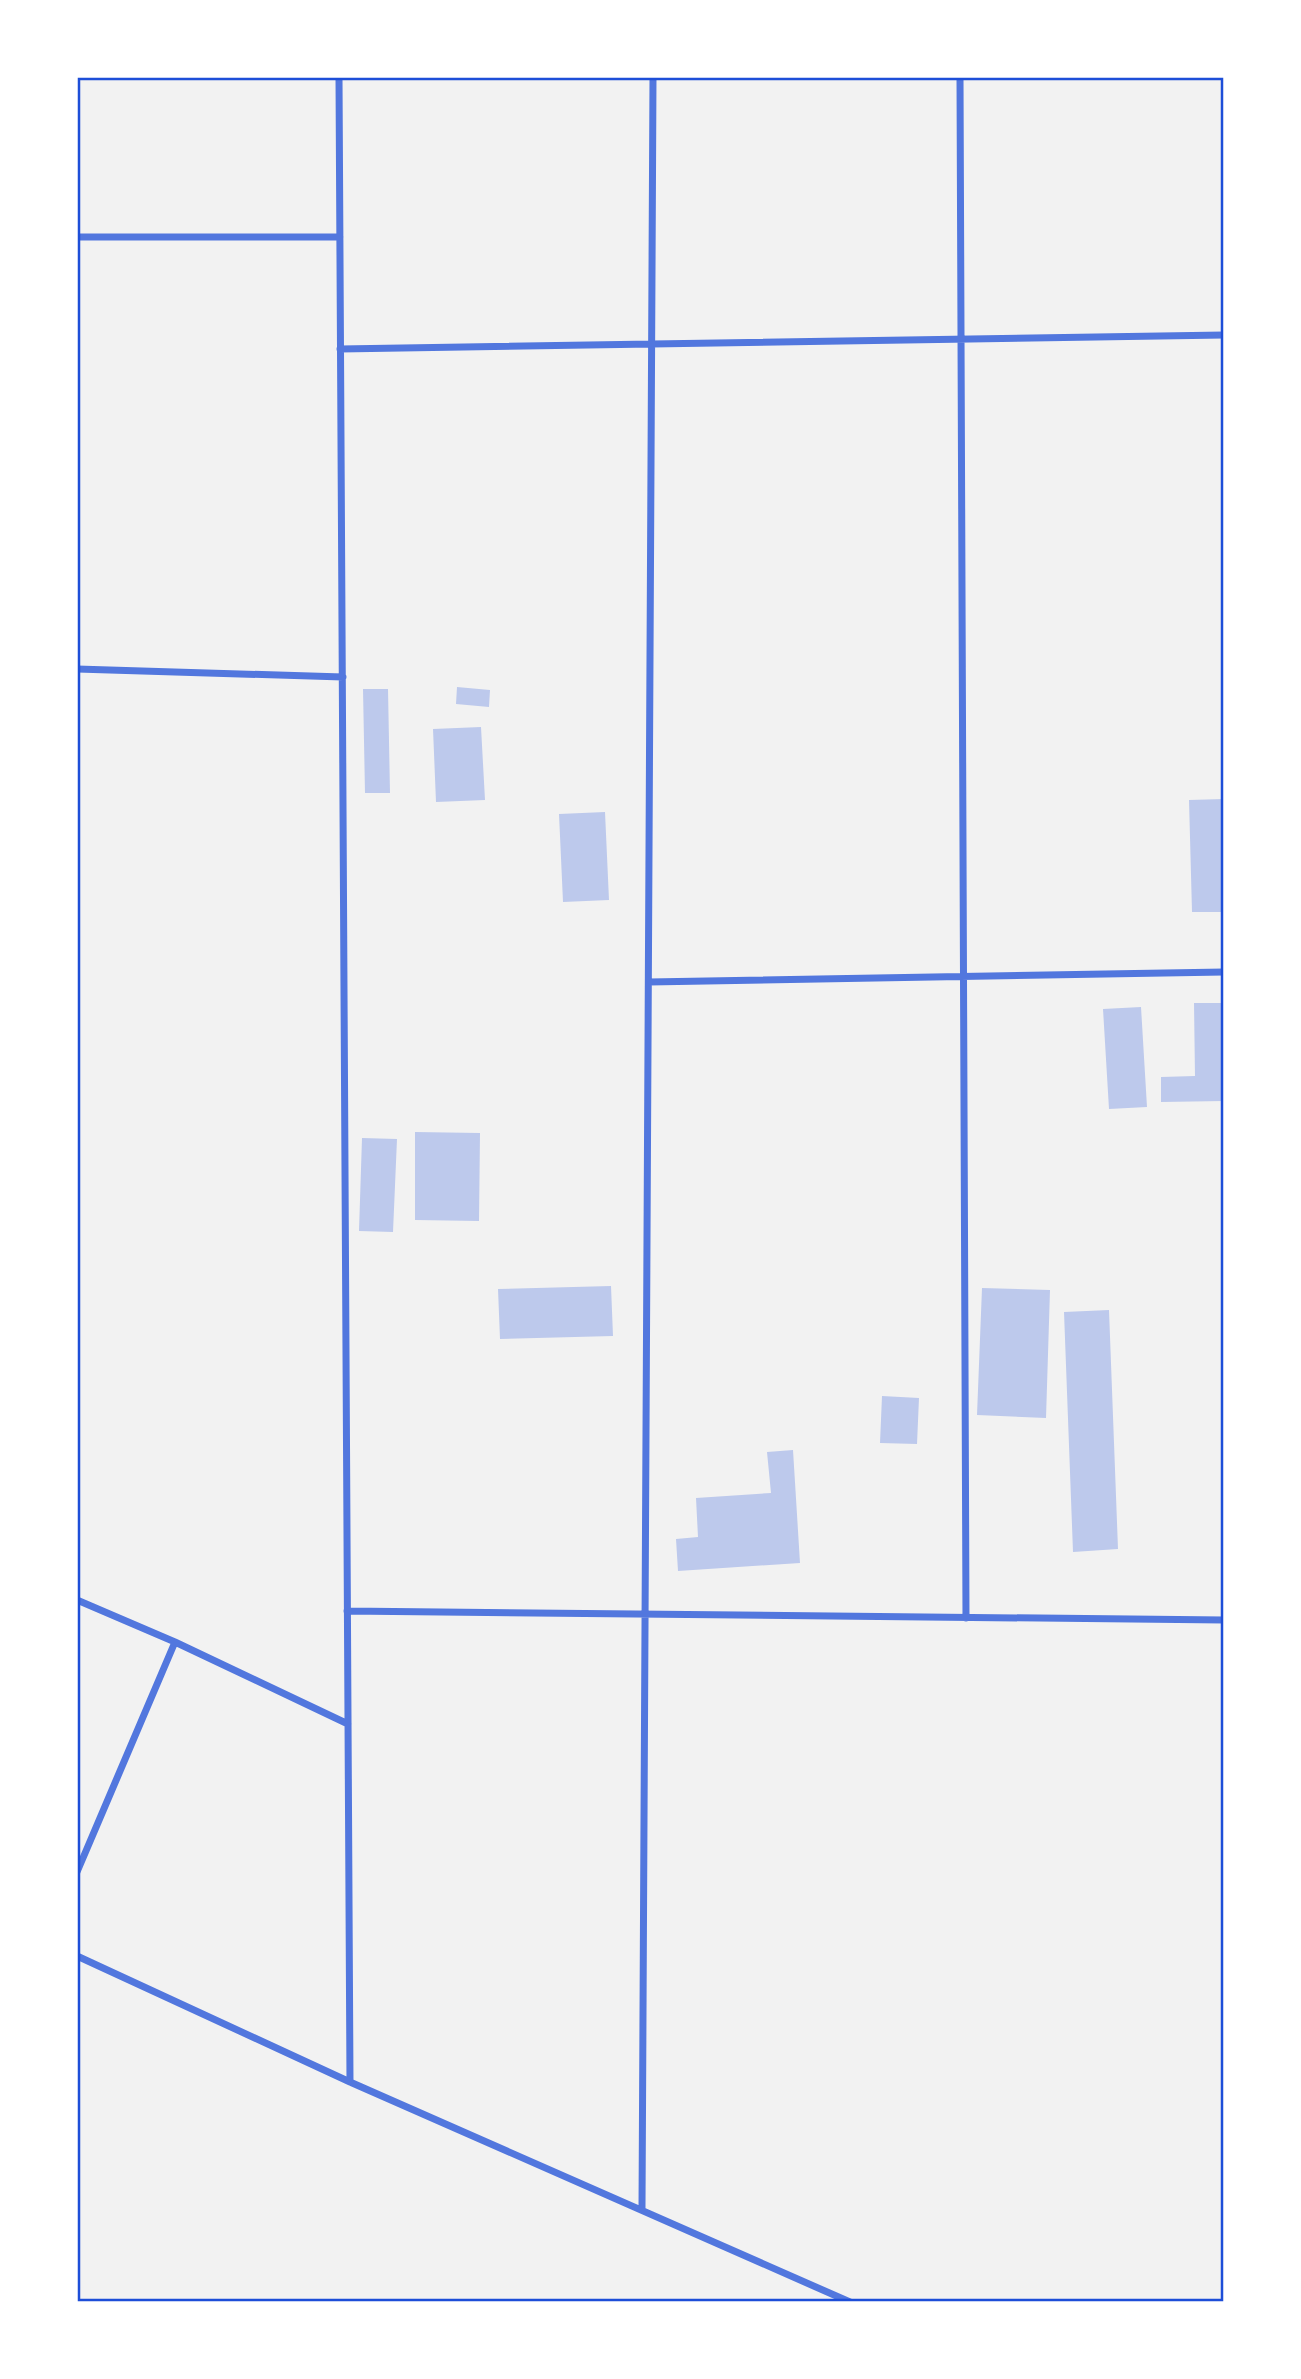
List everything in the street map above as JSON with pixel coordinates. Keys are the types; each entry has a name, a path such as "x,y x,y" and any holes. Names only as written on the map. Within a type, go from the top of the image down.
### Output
{"street":[{"path":"339,77 350,2082"},
{"path":"642,2208 653,77"},
{"path":"960,77 966,1618"},
{"path":"77,237 340,237"},
{"path":"340,349 1224,334"},
{"path":"77,669 343,677"},
{"path":"649,982 1224,972"},
{"path":"77,1600 348,1724"},
{"path":"348,1611 1224,1620"},
{"path":"77,1872 175,1643"},
{"path":"77,1956 350,2082 642,2208 850,2302"}],"building":[{"path":"457,687 490,690 489,707 456,704"},
{"path":"363,689 388,689 390,793 365,793"},
{"path":"481,727 485,800 436,802 433,729"},
{"path":"1224,799 1224,912 1192,912 1189,800"},
{"path":"605,812 609,900 563,902 559,814"},
{"path":"1194,1003 1224,1003 1224,1101 1161,1102 1161,1077 1195,1076"},
{"path":"1141,1007 1147,1107 1109,1109 1103,1009"},
{"path":"415,1132 480,1133 479,1221 415,1220"},
{"path":"362,1138 397,1139 393,1232 359,1231"},
{"path":"611,1286 613,1336 500,1339 498,1289"},
{"path":"982,1288 1050,1290 1046,1418 977,1415"},
{"path":"1109,1310 1118,1549 1073,1552 1064,1312"},
{"path":"882,1396 919,1398 917,1444 880,1443"},
{"path":"793,1450 800,1563 678,1571 676,1539 698,1537 696,1498 771,1493 767,1452"}]}
